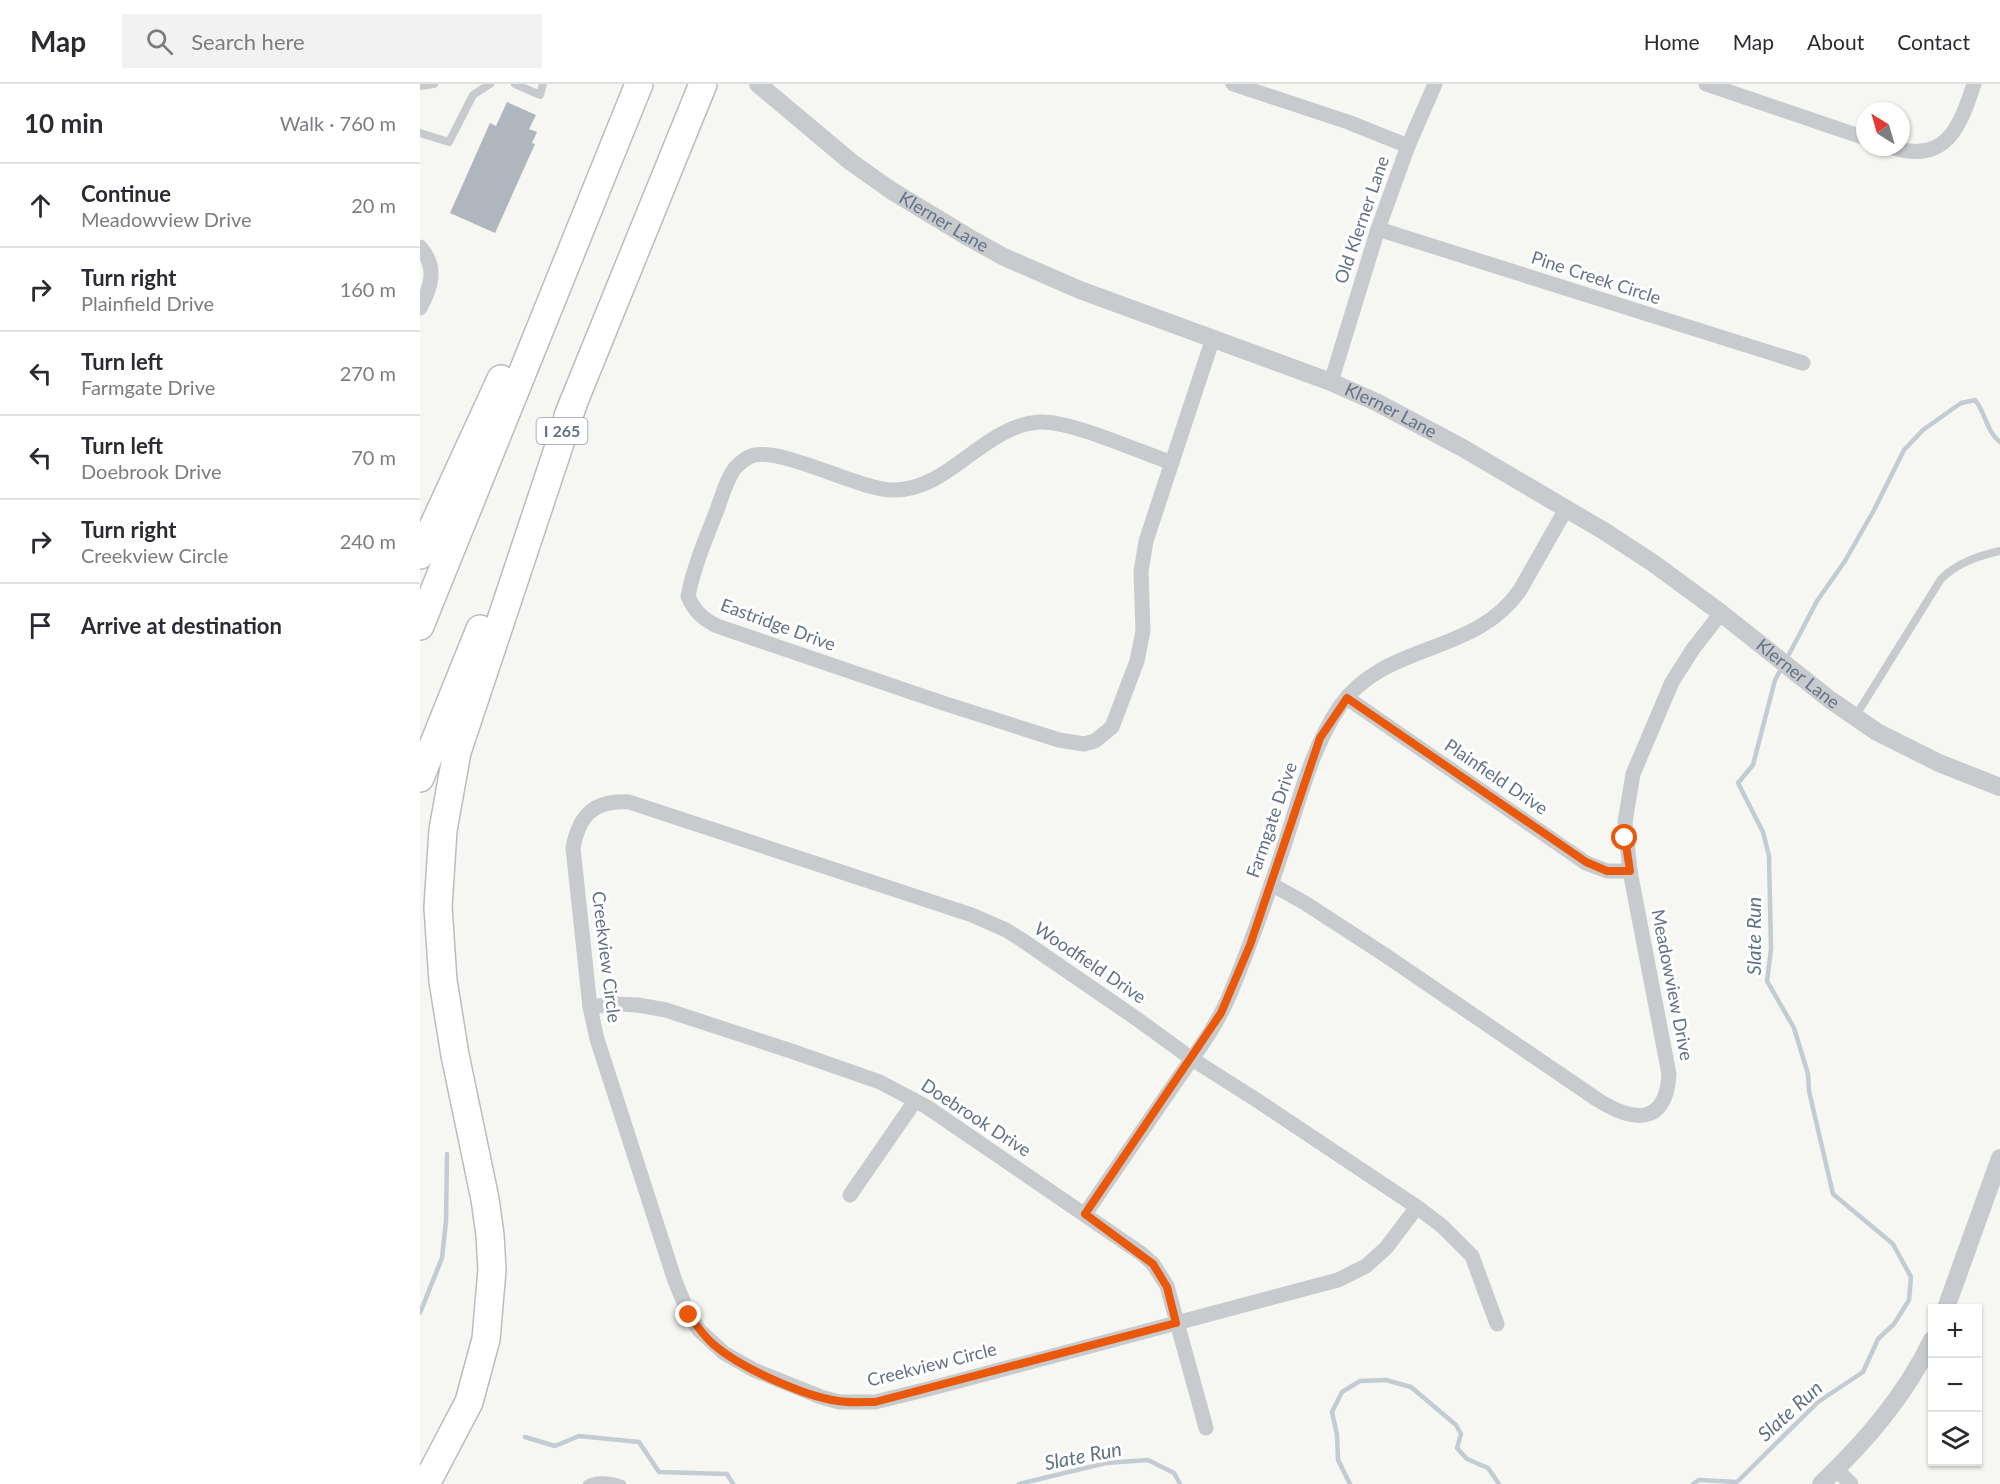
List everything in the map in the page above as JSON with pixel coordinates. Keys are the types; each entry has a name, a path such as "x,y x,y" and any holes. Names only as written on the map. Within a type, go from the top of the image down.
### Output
{"highway":[{"path":"420,626 639,84"},
{"name":"I 265","path":"420,778 703,84"},
{"path":"420,555 558,251 579,232"},
{"path":"426,1484 469,1402 486,1339 492,1270 485,1199 455,1055 443,981 438,907 444,820 457,752 574,401"}],"street":[{"name":"Klerner Lane","path":"758,84 851,162 968,237 1051,278 1331,382 1376,402 1461,447 1653,563 1877,732 1906,748 2000,787"},
{"name":"Old Klerner Lane","path":"1233,84 1348,122 1408,146 1378,229 1331,382"},
{"path":"1408,146 1435,84"},
{"path":"1706,84 1856,135"},
{"path":"1910,151 1926,151 1946,140 1959,125 1974,84"},
{"name":"Pine Creek Circle","path":"1378,229 1803,363"},
{"path":"420,247 428,261 431,280 430,290 420,308"},
{"name":"Eastridge Drive","path":"1172,463 1081,430 1052,422 1023,425 995,438 929,481 903,490 876,488 777,456 752,455 742,461 729,479 692,574 688,596 697,613 706,621 717,626 946,705 1059,740 1084,744 1095,741 1112,727 1137,662 1143,631 1141,572 1146,541 1172,463 1213,339"},
{"name":"Farmgate Drive","path":"1085,1214 1213,1028 1229,996 1271,884 1320,738 1347,698 1361,683 1382,668 1455,640 1500,614 1520,590 1566,509"},
{"name":"Meadowview Drive","path":"1271,884 1305,903 1385,955 1598,1100 1622,1114 1635,1117 1647,1115 1659,1107 1668,1088 1669,1074 1630,871 1625,822 1633,774 1672,682 1693,649 1721,613"},
{"name":"Plainfield Drive","path":"1347,698 1586,862 1607,871 1630,871"},
{"name":"Woodfield Drive","path":"576,832 582,819 603,804 615,801 629,802 972,915 1006,930 1137,1018 1192,1059 1442,1226 1472,1256 1497,1324"},
{"name":"Creekview Circle","path":"576,832 573,848 574,865 590,1006 597,1039 618,1109 682,1299 699,1330 711,1342 724,1353 754,1370 839,1402 875,1402 1338,1280 1366,1266 1386,1248 1417,1208"},
{"name":"Doebrook Drive","path":"590,1006 626,1005 666,1010 880,1082 915,1101 1085,1214 1153,1264 1167,1287 1206,1428"},
{"path":"850,1196 915,1101"},
{"path":"1947,1304 2000,1158"},
{"path":"1821,1484 1889,1412 1909,1384 1928,1348"},
{"path":"1836,1469 1851,1484"}],"lane":[{"path":"420,86 434,84"},
{"path":"420,133 449,142 473,95 490,84"},
{"path":"515,84 540,95 543,84"},
{"path":"1855,717 1941,579 1973,558 2000,551"},
{"path":"586,1484 591,1481 614,1481 622,1484"}],"building":[{"path":"507,102 536,115 529,129 537,132 532,143 535,144 495,233 450,213 490,123 496,126"}],"waterway":[{"name":"Slate Run","path":"1786,660 1817,601 1845,561 1874,510 1904,450 1923,430 1961,403 1975,400 1992,433 2000,442"},
{"name":"Slate Run","path":"1693,1484 1699,1480 1737,1482 1818,1402 1863,1372 1878,1339 1894,1324 1909,1300 1911,1277 1893,1244 1833,1194 1809,1091 1808,1074 1794,1028 1767,981 1771,949 1769,856 1763,832 1738,783 1753,765 1775,680 1782,667"},
{"path":"420,1313 442,1258 446,1221 447,1154"},
{"name":"Slate Run","path":"1350,1484 1338,1460 1337,1435 1332,1412 1342,1392 1360,1381 1386,1380 1411,1387 1456,1425 1461,1434 1457,1448 1467,1459 1488,1468 1499,1484"},
{"path":"525,1437 555,1446 579,1436 639,1442 659,1472 727,1474 733,1484"},
{"name":"Slate Run","path":"1019,1484 1106,1463 1148,1460 1174,1473 1180,1484"}],"route":[{"path":"689,1315 699,1330 724,1353 754,1370 804,1392 839,1402 875,1402 1176,1323 1167,1287 1153,1264 1085,1214 1221,1013 1250,945 1320,738 1347,698 1597,868 1617,872 1630,871 1625,838"}]}
